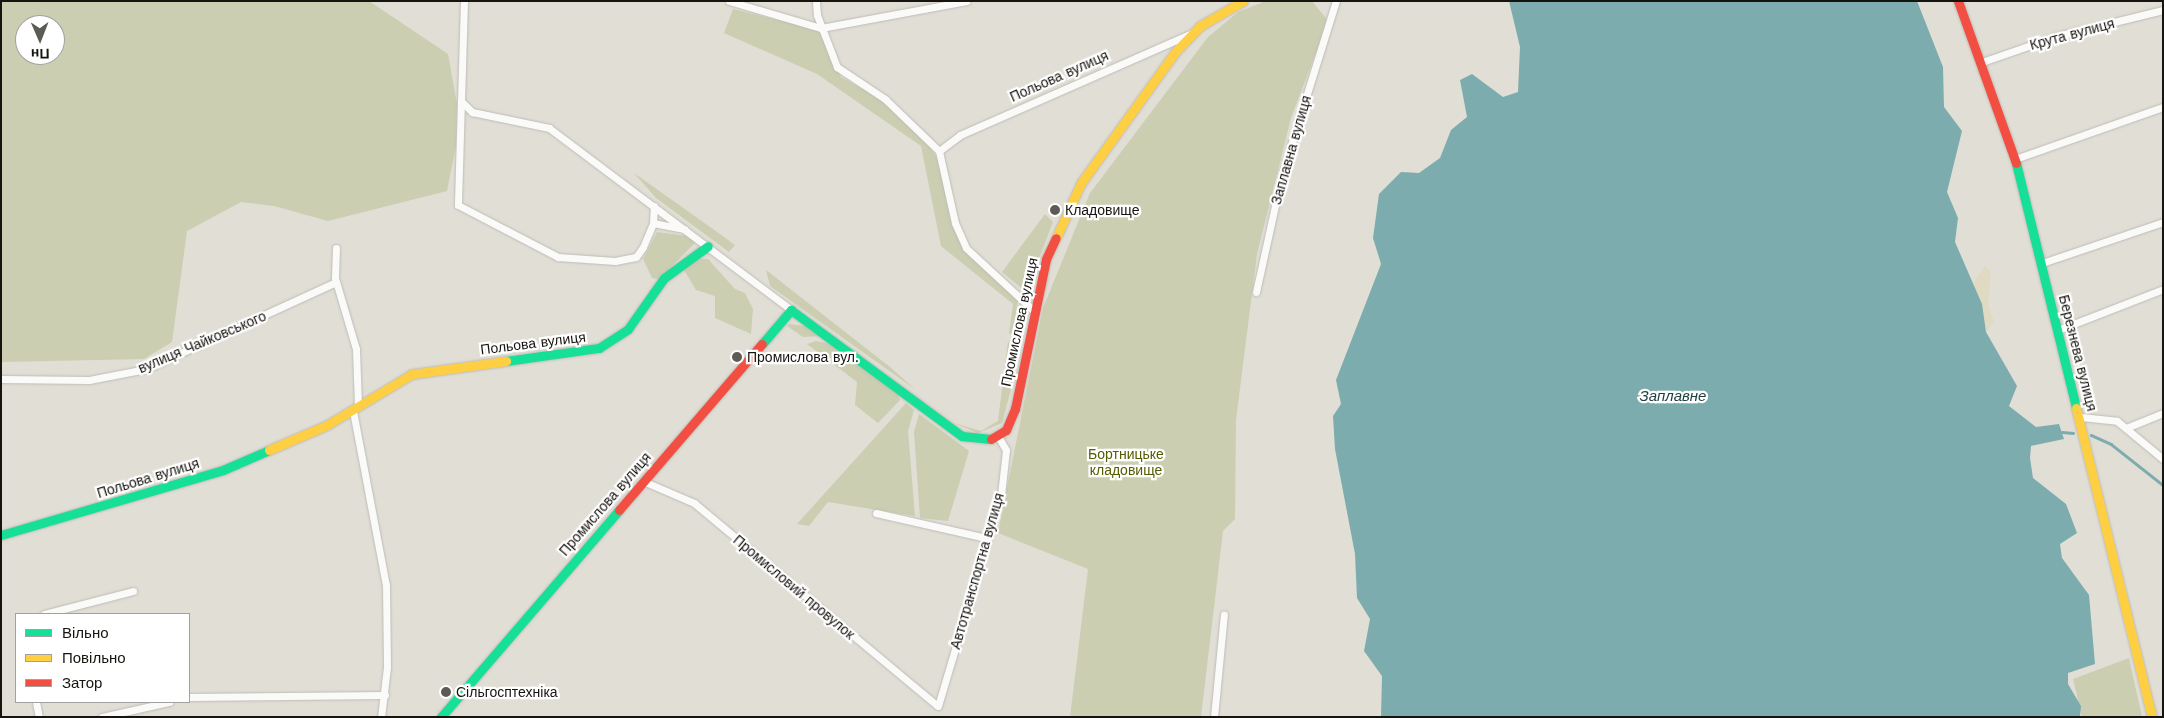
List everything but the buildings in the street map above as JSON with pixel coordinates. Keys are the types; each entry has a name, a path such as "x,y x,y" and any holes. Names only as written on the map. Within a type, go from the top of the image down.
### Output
{"street":[{"path":"464,1 458,205 549,254 570,259 615,261 636,257 653,223 654,206"},
{"path":"729,1 821,28 967,1"},
{"path":"816,1 821,28 837,67 891,104 939,151 956,223 966,248 1034,312"},
{"name":"Промислова вулиця","path":"998,436 1014,409 1046,259 1081,182 1140,97 1192,33 1243,1"},
{"path":"1330,1 1335,11"},
{"name":"Заплавна вулиця","path":"1256,292 1282,174 1335,11 1336,1"},
{"name":"Березнева вулиця","path":"1958,1 1982,62 2015,159 2081,417 2152,717"},
{"name":"Крута вулиця","path":"1982,62 2057,36 2163,10"},
{"name":"Польова вулиця","path":"939,151 960,135 1192,33"},
{"path":"461,102 472,112 549,128 962,436 976,441 998,436"},
{"path":"2015,159 2163,108"},
{"path":"2042,262 2163,222"},
{"path":"653,223 685,230"},
{"name":"Польова вулиця","path":"1,535 223,470 355,409 412,374 582,352 615,341 664,278 708,246"},
{"path":"336,248 336,282 356,349 355,409 386,585 384,695 381,717"},
{"name":"вулиця Чайковського","path":"1,379 90,380 146,369 336,282"},
{"path":"2058,330 2163,289"},
{"name":"Промислова вулиця","path":"440,717 791,310"},
{"path":"2126,428 2163,414"},
{"path":"2081,417 2096,416 2126,428 2163,459"},
{"name":"Автотранспортна вулиця","path":"938,706 1006,468 1006,450 998,436"},
{"name":"Промисловий провулок","path":"643,481 694,503 938,706"},
{"path":"876,512 986,538"},
{"path":"48,613 133,591"},
{"path":"1214,717 1224,614"},
{"path":"190,697 384,695"},
{"path":"36,703 38,717"},
{"path":"102,717 165,703"}],"green space":[{"path":"1,1 369,1 448,54 457,104 456,146 447,191 328,221 274,206 241,202 187,231 172,342 144,359 1,362"},
{"name":"Бортницьке кладовище","path":"1266,1 1312,1 1328,21 1291,118 1257,254 1236,420 1235,519 1223,531 1201,717 1070,717 1088,569 998,533 1043,308 1090,193 1208,37 1238,12"},
{"path":"733,9 818,30 841,77 884,101 927,141 939,162 964,249 1018,299 1013,334 1009,334 1013,304 941,246 921,146 817,74 724,33"},
{"path":"634,173 735,245 729,252 656,198"},
{"path":"1045,214 1053,222 1026,292 1002,272"},
{"path":"657,232 687,236 696,242 659,279 652,278 643,259"},
{"path":"691,259 708,259 735,289 745,293 753,309 751,334 715,318 715,296 696,290 684,270"},
{"path":"766,270 890,367 916,390 770,286"},
{"path":"790,324 804,326 824,336 803,337 787,326"},
{"path":"816,341 831,344 897,392 900,400 878,423 855,405 857,382 807,344"},
{"path":"1008,341 1015,354 1013,382 1002,423 978,433 954,423 981,431 998,421"},
{"path":"906,403 914,410 908,431 915,516 828,502 809,526 797,524"},
{"path":"919,414 969,451 948,521 920,518 914,432"},
{"path":"2129,658 2142,717 2082,717 2073,679"}],"sand":[{"path":"1985,266 1991,272 1988,304 1994,322 1986,332 1973,283"}],"water":[{"name":"Заплавне","path":"1509,1 1917,1 1943,67 1944,107 1962,131 1947,192 1958,218 1955,242 1982,304 1986,332 2017,386 2009,406 2036,427 2059,424 2064,439 2031,446 2030,458 2033,478 2066,504 2077,533 2060,544 2062,558 2089,595 2095,664 2068,673 2068,684 2081,706 2080,717 1381,717 1382,676 1364,651 1370,619 1357,598 1355,554 1335,449 1333,416 1341,404 1336,380 1381,264 1373,238 1379,194 1401,172 1419,173 1440,158 1451,130 1467,117 1460,80 1472,74 1503,97 1518,92 1520,47"}],"waterway":[{"path":"2062,432 2073,433"},
{"path":"2091,435 2111,444 2163,485"}],"traffic: fast":[{"path":"2016,163 2076,408"},
{"path":"506,361 599,348 628,329 664,278 708,246"},
{"path":"762,344 791,310 962,436 991,439"},
{"path":"1,535 223,470 269,450"},
{"path":"441,717 619,510"}],"traffic: slow":[{"path":"1056,238 1081,183 1175,52 1200,26 1243,1"},
{"path":"269,450 327,425 412,374 506,361"},
{"path":"2076,408 2152,717"}],"traffic: jam":[{"path":"1958,1 2016,163"},
{"path":"991,439 1006,430 1015,409 1046,259 1056,238"},
{"path":"619,510 762,344"}],"place":[{"name":"Кладовище","path":"1055,210"},
{"name":"Промислова вул.","path":"737,357"},
{"name":"Сільгосптехніка","path":"446,692"}]}
